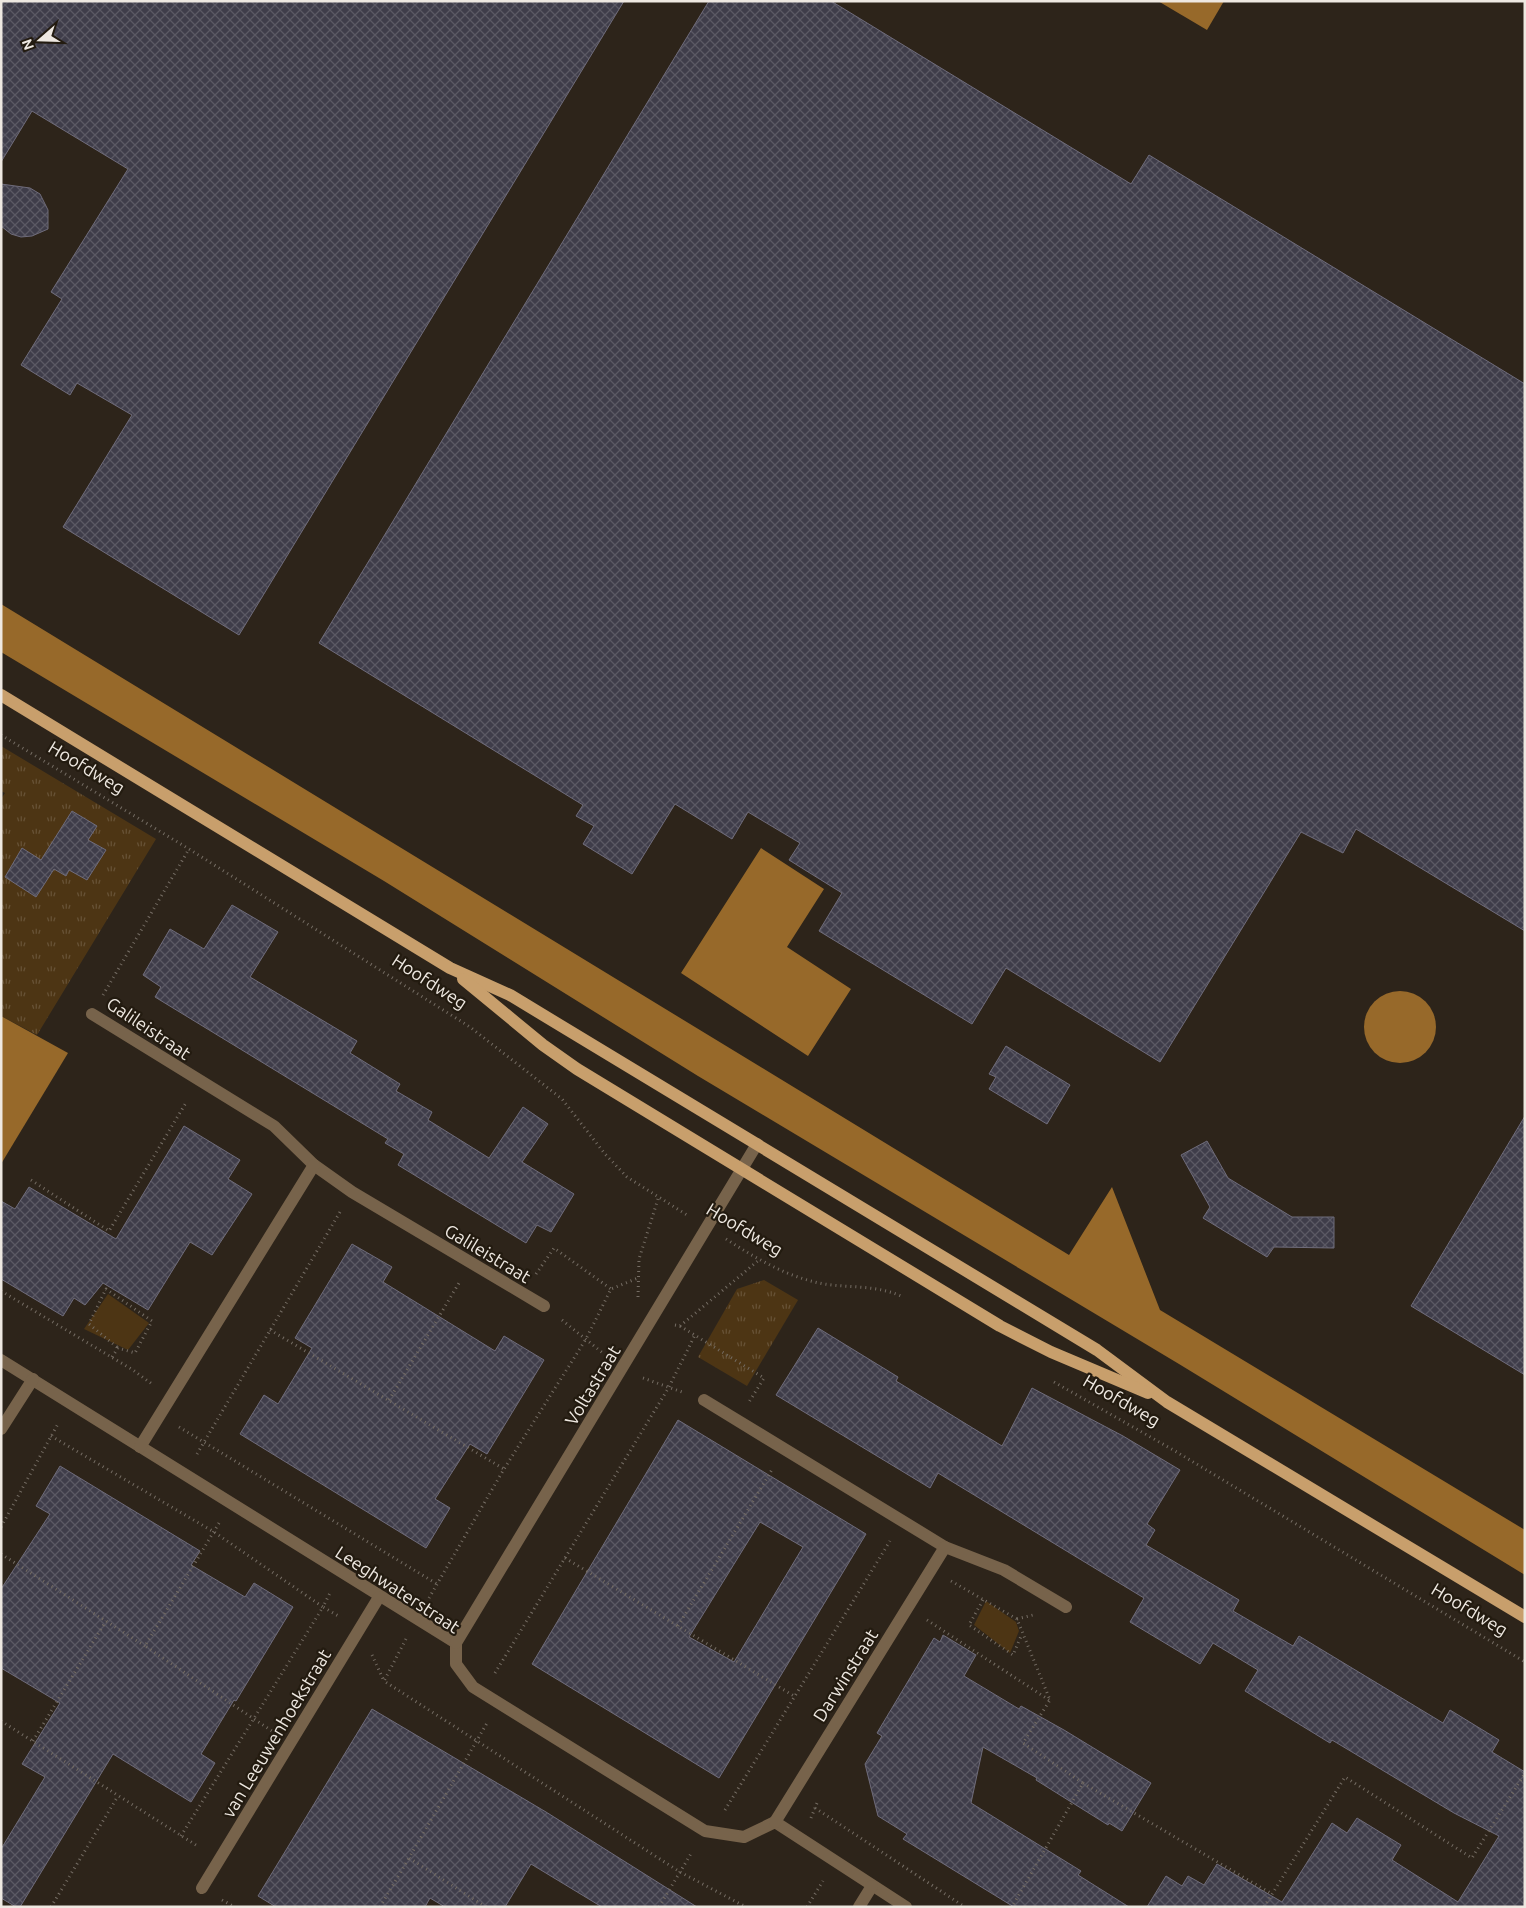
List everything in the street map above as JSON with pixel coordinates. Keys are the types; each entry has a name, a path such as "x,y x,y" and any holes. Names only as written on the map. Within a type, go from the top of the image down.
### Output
{"main road":[{"name":"Hoofdweg","path":"1,695 450,968 510,995 757,1144 1097,1350 1167,1402 1525,1617"},
{"name":"Hoofdweg","path":"450,968 560,1057 742,1169 1018,1336 1167,1402"}],"street":[{"name":"Galileistraat","path":"92,1014 274,1126 314,1165 352,1192 544,1306"},
{"name":"Voltastraat","path":"456,1643 757,1144"},
{"path":"140,1447 314,1165"},
{"name":"Leeghwaterstraat","path":"1,1360 379,1597 456,1643 456,1664 473,1687 708,1831 744,1837 775,1822"},
{"path":"1,1429 33,1379"},
{"path":"704,1400 945,1547 1004,1570 1066,1607"},
{"name":"Darwinstraat","path":"775,1822 945,1547"},
{"name":"van Leeuwenhoekstraat","path":"202,1888 379,1597"},
{"path":"775,1822 906,1907"},
{"path":"859,1907 872,1886"}],"path":[{"name":"Hoofdweg","path":"1,735 189,849 470,1027 562,1099 605,1154 627,1178 658,1199 708,1227 759,1260 786,1273 824,1284 886,1289 909,1299"},
{"name":"Galileistraat","path":"92,1014 189,849"},
{"path":"31,1180 109,1231 199,1081"},
{"path":"184,1475 352,1192"},
{"path":"523,1294 554,1248 612,1289"},
{"path":"389,1400 471,1263"},
{"path":"638,1278 612,1289 586,1339 504,1469 416,1619 384,1681 680,1872 746,1907"},
{"path":"106,1289 152,1321 135,1353 118,1348 89,1324 106,1289"},
{"path":"1,1291 112,1357 159,1389 160,1414 203,1443 437,1584"},
{"path":"680,1326 764,1378 737,1420"},
{"path":"270,1330 504,1469"},
{"path":"483,1693 669,1387 695,1335"},
{"path":"112,1357 118,1348"},
{"name":"Hoofdweg","path":"1046,1377 1175,1451 1525,1662"},
{"path":"1,1527 70,1402"},
{"path":"51,1436 214,1532 323,1607 360,1629"},
{"path":"678,1626 784,1449"},
{"path":"145,1646 231,1504"},
{"path":"659,1907 794,1696 902,1521"},
{"path":"1,1554 145,1646 290,1743"},
{"path":"565,1558 794,1696"},
{"path":"931,1569 1017,1619 1050,1700"},
{"path":"983,1600 969,1625 1013,1655 1023,1633"},
{"path":"181,1836 323,1607"},
{"path":"907,1608 1050,1700"},
{"path":"33,1741 106,1621"},
{"path":"1050,1700 1023,1743 1083,1783 1272,1894"},
{"path":"380,1907 498,1702"},
{"path":"2,1722 220,1860"},
{"path":"1264,1907 1346,1777 1472,1858 1525,1773"},
{"path":"1012,1907 1083,1783"},
{"path":"51,1907 118,1796"},
{"path":"815,1808 965,1907"},
{"path":"409,1858 486,1907"},
{"path":"808,1907 834,1861"}],"green space":[{"path":"1,746 156,839 37,1035 1,1016 1,799 5,793 1,791"},
{"path":"764,1280 798,1300 747,1386 698,1357 737,1289"},
{"path":"108,1294 149,1323 128,1350 84,1329"},
{"path":"986,1601 1016,1622 1019,1631 1010,1653 974,1625"}],"shaded area":[{"path":"1158,1 1224,1 1207,30"},
{"path":"1,604 1069,1255 1112,1187 1160,1310 1525,1530 1525,1575 1179,1364 698,1076 384,881 1,652"},
{"path":"761,848 824,889 787,947 851,989 808,1056 681,973"},
{"path":"1400,991 1420,997 1430,1007 1436,1027 1430,1047 1420,1057 1400,1063 1380,1057 1370,1047 1364,1027 1370,1007 1380,997"},
{"path":"1,1016 68,1053 1,1164"}],"building":[{"path":"1,1 624,1 239,635 63,527 132,415 77,383 70,395 21,365 62,299 51,292 128,169 32,111 1,162"},
{"path":"709,1 831,1 1131,184 1149,155 1525,384 1525,931 1356,829 1343,853 1301,832 1160,1062 1006,968 972,1024 819,931 842,893 789,860 800,843 748,812 732,839 675,804 632,874 583,844 594,826 576,816 583,805 319,643"},
{"path":"1,184 30,188 40,194 48,210 48,229 32,236 21,237 11,234 1,226"},
{"path":"72,811 97,826 88,840 106,850 87,880 69,870 66,876 54,869 36,897 5,877 22,848 41,860"},
{"path":"232,905 278,932 250,977 357,1041 350,1053 400,1084 396,1091 432,1112 428,1120 489,1158 523,1107 548,1124 522,1162 574,1194 551,1232 537,1225 526,1243 398,1165 404,1154 385,1143 388,1139 155,997 161,987 143,975 170,929 204,949"},
{"path":"1006,1046 1070,1085 1047,1124 989,1089 996,1077 989,1074"},
{"path":"1525,1116 1525,1375 1411,1306"},
{"path":"184,1126 240,1160 228,1179 252,1194 212,1255 190,1242 148,1310 103,1283 85,1305 74,1298 63,1316 1,1279 1,1201 15,1209 29,1187 116,1239"},
{"path":"1207,1141 1228,1178 1292,1217 1334,1217 1334,1248 1274,1247 1267,1257 1203,1218 1210,1207 1181,1155"},
{"path":"352,1244 392,1267 383,1282 495,1351 504,1336 544,1360 487,1454 470,1444 435,1499 450,1508 426,1548 240,1434 264,1395 278,1404 312,1348 295,1338"},
{"path":"818,1328 898,1377 896,1381 1002,1446 1032,1388 1123,1436 1180,1470 1147,1524 1155,1530 1146,1545 1239,1600 1233,1611 1293,1646 1299,1636 1443,1723 1450,1710 1499,1740 1492,1752 1525,1772 1525,1907 1147,1907 1166,1876 1182,1886 1188,1876 1204,1885 1217,1864 1282,1902 1332,1823 1347,1833 1357,1818 1401,1845 1392,1860 1458,1902 1499,1836 1454,1813 1332,1740 1330,1743 1245,1691 1258,1670 1213,1643 1200,1664 1130,1622 1144,1598 938,1473 930,1488 776,1395"},
{"path":"678,1420 866,1534 719,1778 532,1664","holes":["760,1522 803,1547 734,1662 689,1637"]},
{"path":"60,1466 200,1551 191,1565 245,1597 254,1583 293,1607 236,1701 234,1700 201,1754 215,1763 191,1802 113,1754 20,1907 16,1907 1,1898 1,1849 45,1777 22,1764 60,1703 1,1668 1,1589 50,1514 36,1506"},
{"path":"943,1635 976,1655 964,1676 1019,1709 1021,1706 1064,1730 1151,1783 1122,1831 1109,1823 1108,1825 1036,1780 1037,1778 983,1747 971,1803 1081,1871 1078,1875 1129,1907 1014,1907 903,1839 907,1834 878,1816 865,1764 882,1736 877,1733 934,1638 940,1642"},
{"path":"372,1709 546,1812 697,1907 602,1907 531,1864 505,1907 445,1907 430,1898 425,1907 276,1907 258,1896"}]}
